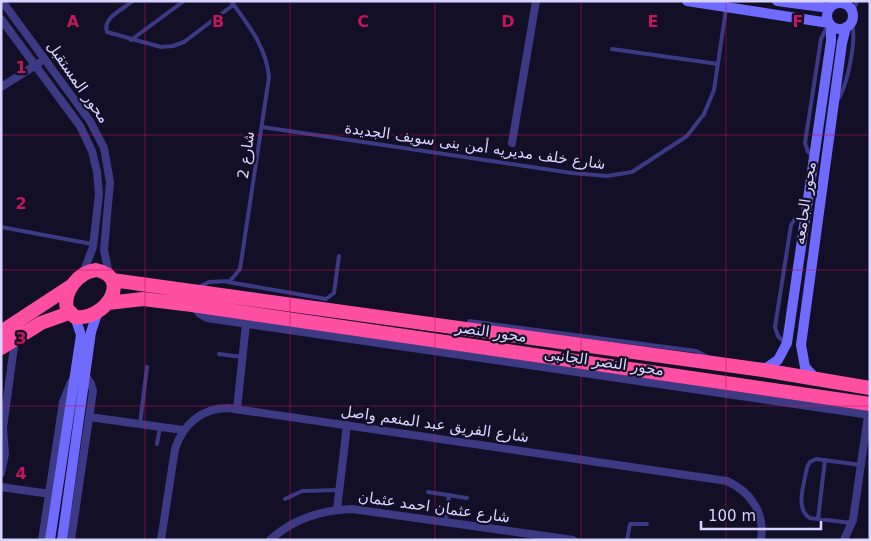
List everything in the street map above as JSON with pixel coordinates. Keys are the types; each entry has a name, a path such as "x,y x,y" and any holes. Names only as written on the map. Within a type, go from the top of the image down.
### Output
{"highway":[{"path":"1,348 7,331 78,280 96,270 111,278 113,290 108,303 97,314 86,317 72,315 7,331"},
{"name":"محور النصر","path":"111,278 194,298 712,363 870,388"},
{"path":"72,315 66,299 78,280"},
{"path":"136,299 138,283"},
{"name":"محور النصر","path":"108,303 136,299 194,298"},
{"name":"محور النصر","path":"461,331 743,391 869,411"}],"street":[{"name":"محور المستقبل","path":"2,1 95,130 107,158 111,196 104,250 111,278"},
{"path":"512,143 536,1"},
{"path":"687,1 727,4 830,24 838,29 850,12 841,4 777,1"},
{"name":"محور الجامعه","path":"763,370 778,360 786,344 831,41 830,24 827,14 832,5"},
{"name":"محور الجامعه","path":"816,379 803,362 801,345 842,43 850,12"},
{"name":"محور المستقبل","path":"1,19 80,126 92,152 97,172 99,194 94,244 78,280"},
{"path":"1,87 44,59"},
{"name":"محور النصر الجانبى","path":"194,298 204,317 743,391"},
{"path":"62,540 91,332 97,314"},
{"path":"50,540 55,482 81,335 72,315"},
{"path":"237,409 246,324"},
{"path":"1,473 5,454 2,427 7,331"},
{"path":"71,540 93,389 86,375"},
{"name":"شارع الفريق عبد المنعم واصل","path":"183,430 192,421 209,411 221,408 237,409 727,481 744,491 756,507 762,525 761,540"},
{"path":"844,540 852,523 869,411"},
{"path":"89,416 183,430 175,449 161,540"},
{"path":"337,509 347,425"},
{"path":"42,540 50,494 55,482"},
{"path":"1,487 50,494"},
{"name":"شارع عثمان احمد عثمان","path":"270,540 296,522 309,516 337,509 366,510 446,521 516,536 573,540"}],"lane":[{"path":"133,1 108,20 105,26 109,34 161,47 178,45 232,3"},
{"path":"131,40 184,1"},
{"name":"شارع 2","path":"226,282 236,276 240,269 269,77 260,43 232,3"},
{"name":"شارع خلف مديريه أمن بنى سويف الجديدة","path":"262,127 572,173 616,176 640,169 680,143 693,129 711,98 727,4"},
{"path":"612,49 718,64"},
{"path":"1,227 94,244"},
{"path":"194,298 208,282 226,282 326,299 334,292 339,256"},
{"path":"219,354 243,357"},
{"path":"140,424 147,368"},
{"path":"157,444 160,427"},
{"path":"852,523 806,516 801,508 808,464 816,459 861,465"},
{"path":"818,519 826,460"},
{"path":"285,499 306,490 340,490"},
{"path":"428,492 466,498"},
{"path":"446,521 450,495"},
{"path":"627,540 630,524 647,524"}]}
